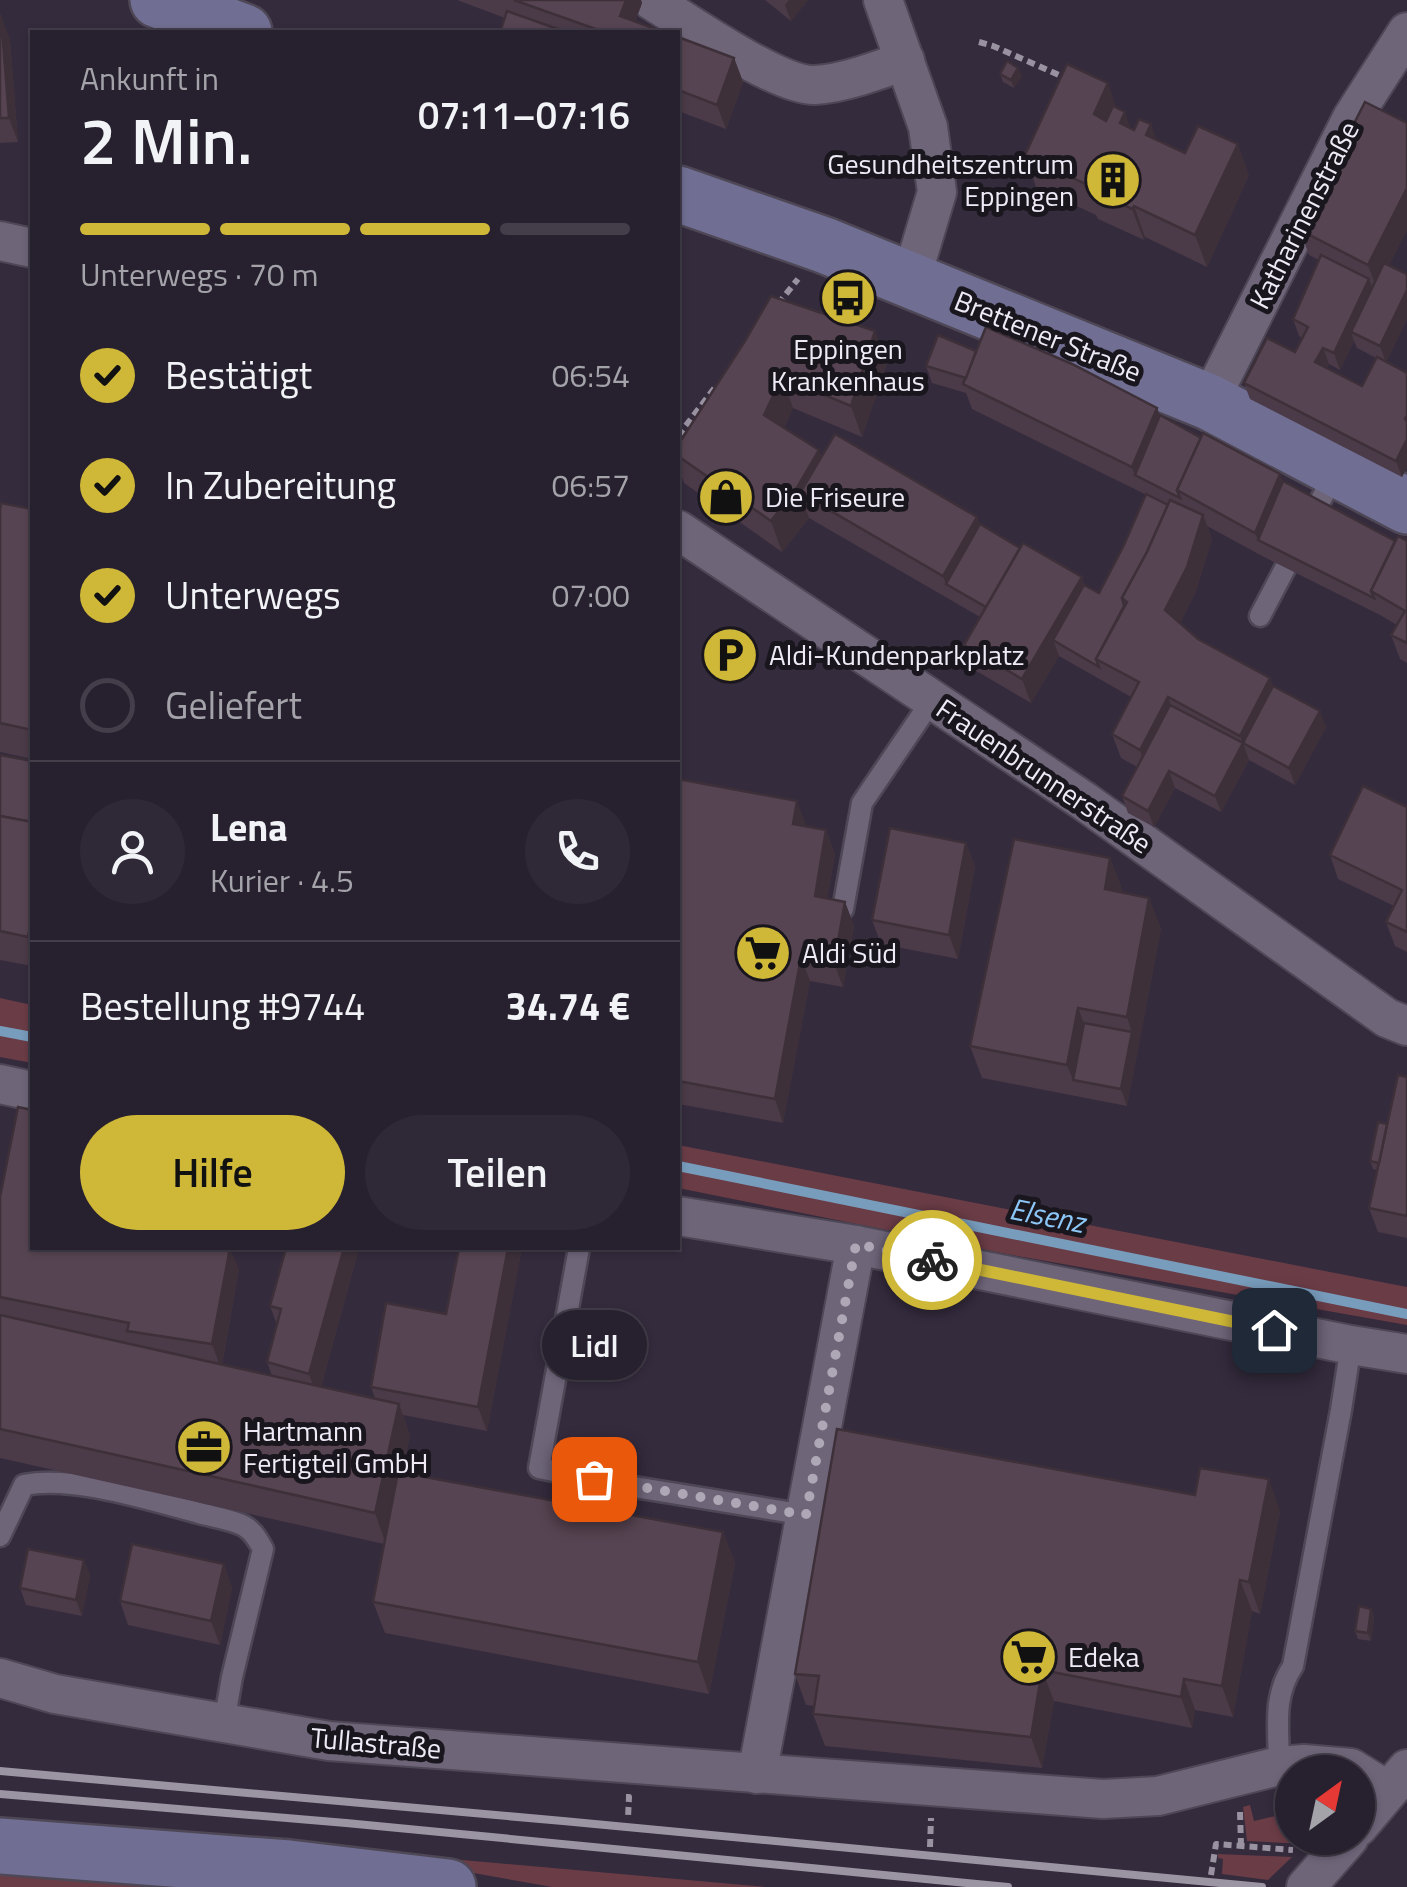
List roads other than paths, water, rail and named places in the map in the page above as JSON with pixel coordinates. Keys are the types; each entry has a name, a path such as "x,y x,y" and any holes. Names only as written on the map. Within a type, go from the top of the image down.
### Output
{"street":[{"path":"158,0 239,30"},
{"path":"651,0 760,66 813,86 878,71 905,60"},
{"path":"883,0 928,128 937,192 911,279"},
{"name":"Katharinenstraße","path":"1209,402 1352,118 1407,32"},
{"name":"Brettener Straße","path":"680,195 911,279 1209,402 1407,506"},
{"path":"0,241 30,248"},
{"name":"Frauenbrunnerstraße","path":"680,531 1084,801 1388,1018 1407,1026"},
{"path":"0,1084 30,1091"},
{"path":"680,1216 856,1244 1350,1346 1407,1354"},
{"path":"757,1774 856,1244"},
{"name":"Tullastraße","path":"0,1678 54,1694 329,1741 1104,1799 1158,1796 1275,1767"},
{"path":"1375,1807 1397,1780"},
{"path":"0,1846 289,1868 448,1887"},
{"path":"1305,1870 1326,1855"}],"lane":[{"path":"1260,616 1337,469"},
{"path":"843,909 862,803 932,700"},
{"path":"579,1250 539,1468 806,1515"},
{"path":"1279,1755 1282,1683 1294,1666 1350,1346"},
{"path":"0,1536 24,1485 40,1482 87,1487 171,1506 242,1525 255,1534 263,1549 224,1723"}],"waterway":[{"name":"Elsenz","path":"0,1031 30,1037"},
{"name":"Elsenz","path":"680,1166 1407,1314"}],"railway":[{"path":"0,1771 1262,1887"},
{"path":"0,1794 1008,1887"}],"place":[{"name":"Gesundheitszentrum Eppingen","path":"1113,180"},
{"name":"Eppingen Krankenhaus","path":"848,298"},
{"name":"Die Friseure","path":"726,497"},
{"name":"Aldi-Kundenparkplatz","path":"730,655"},
{"name":"Aldi Süd","path":"763,953"},
{"name":"Hartmann Fertigteil GmbH","path":"204,1447"},
{"name":"Lidl","path":"594,1479"},
{"name":"Edeka","path":"1029,1657"}]}
